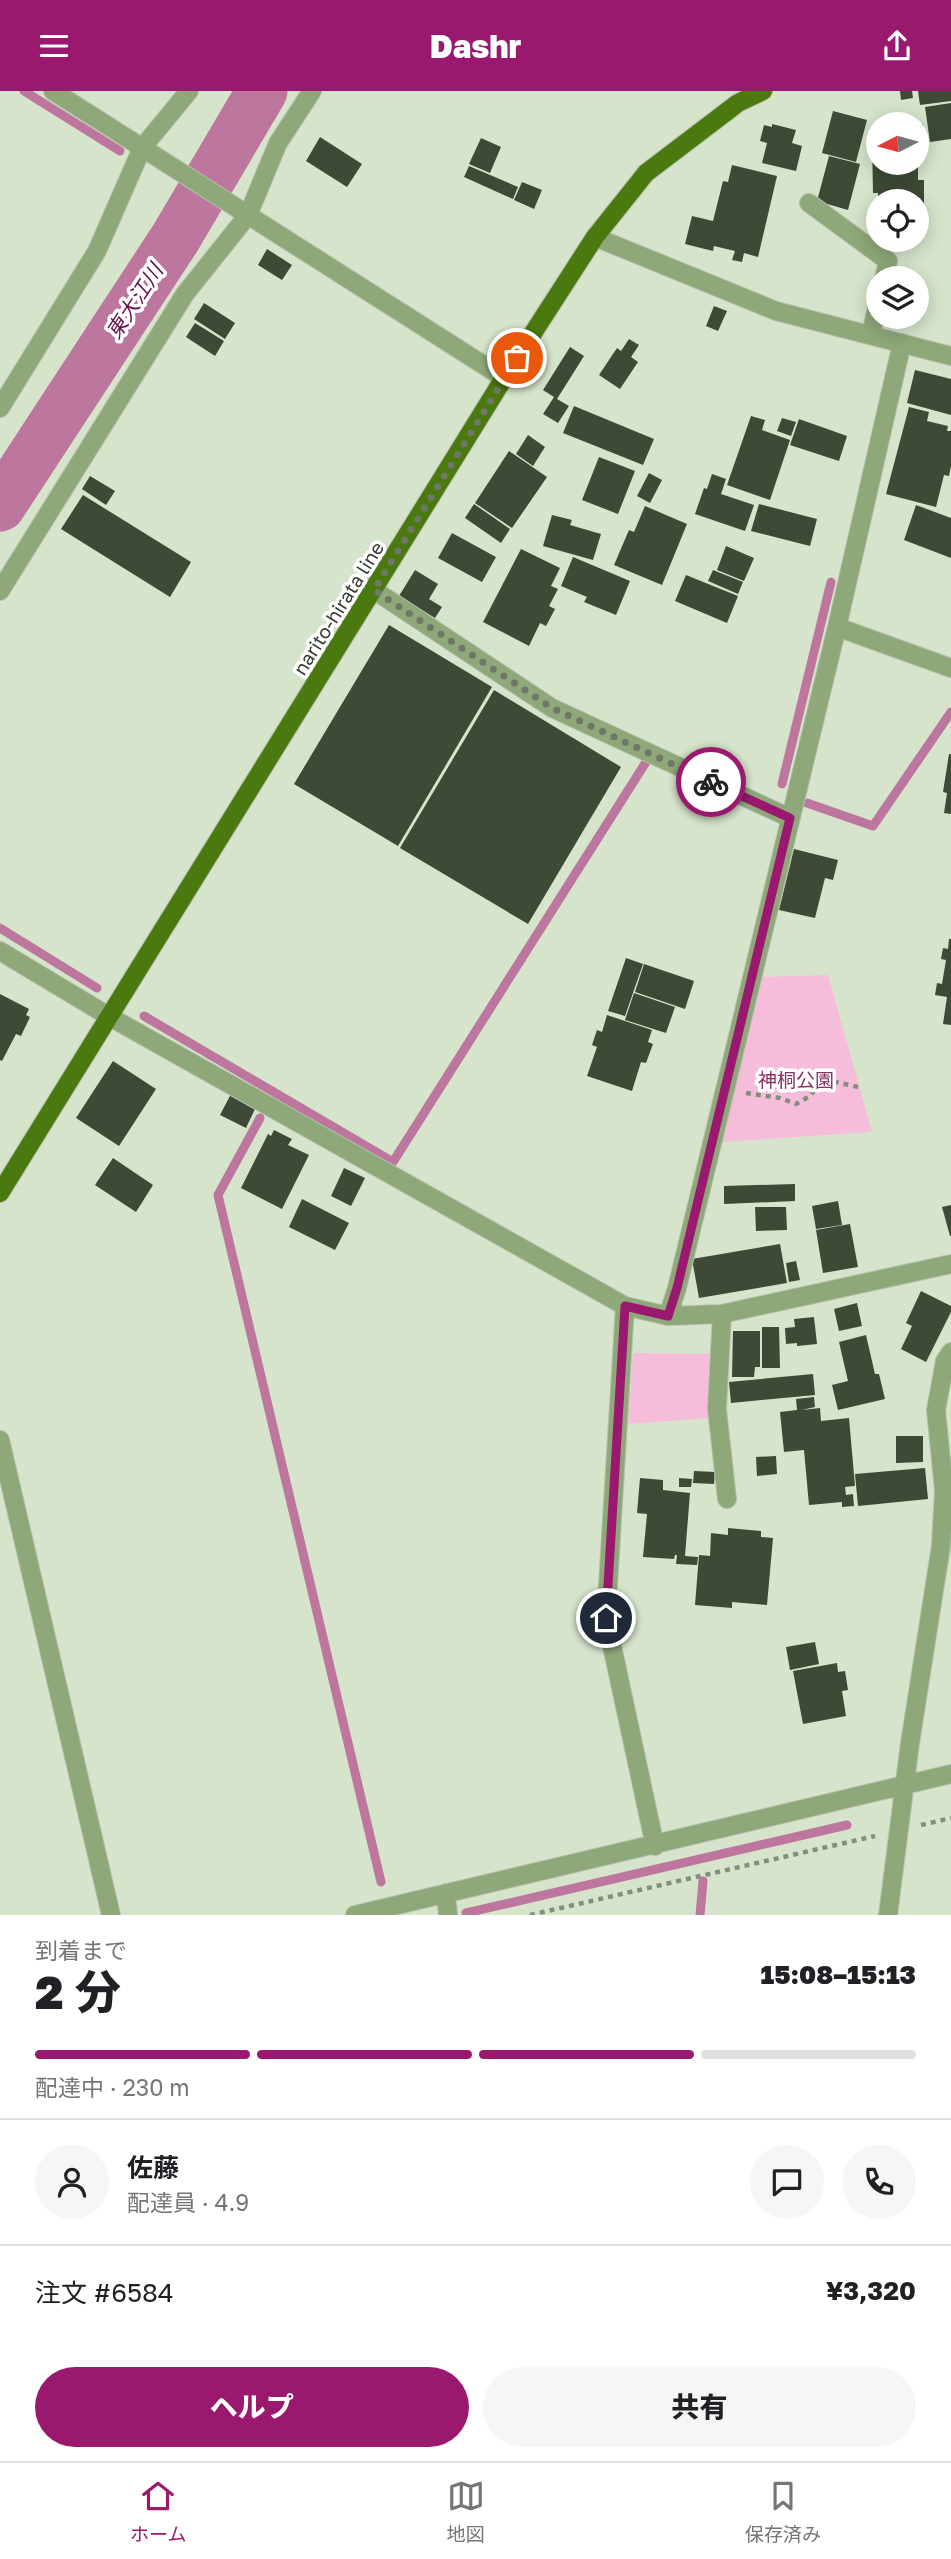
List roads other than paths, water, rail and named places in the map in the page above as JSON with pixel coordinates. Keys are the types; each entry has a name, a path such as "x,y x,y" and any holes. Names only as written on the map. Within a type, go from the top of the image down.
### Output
{"main road":[{"name":"narito-hirata line","path":"0,1193 504,378 595,237 646,173 735,97 763,91"}],"street":[{"path":"53,91 504,378"},
{"path":"0,408 97,251 142,148 189,91"},
{"path":"0,591 185,293 248,215 278,143 312,91"},
{"path":"809,203 888,261 887,266"},
{"path":"595,237 776,311 951,356"},
{"path":"871,335 872,329"},
{"path":"668,1316 837,627 902,343"},
{"path":"374,590 552,708 790,818"},
{"path":"837,627 951,668"},
{"path":"0,951 110,1017 625,1306 668,1316 722,1314 951,1264"},
{"path":"625,1306 606,1618 655,1846"},
{"path":"722,1314 717,1409 727,1499"},
{"path":"888,1915 941,1546 944,1490 936,1410 945,1361 951,1352"},
{"path":"0,1440 111,1915"},
{"path":"355,1915 951,1774"},
{"path":"446,1893 448,1915"}],"waterway":[{"path":"24,91 120,151"},
{"name":"東大江川","path":"0,506 176,237 262,91"},
{"path":"782,784 831,582"},
{"path":"807,803 873,826 951,712"},
{"path":"144,1016 393,1162 646,762"},
{"path":"0,928 97,988"},
{"path":"260,1118 218,1195 381,1882"},
{"path":"466,1913 847,1825"},
{"path":"700,1915 703,1881"}],"park label":[{"name":"神桐公園","path":"796,1079"}]}
